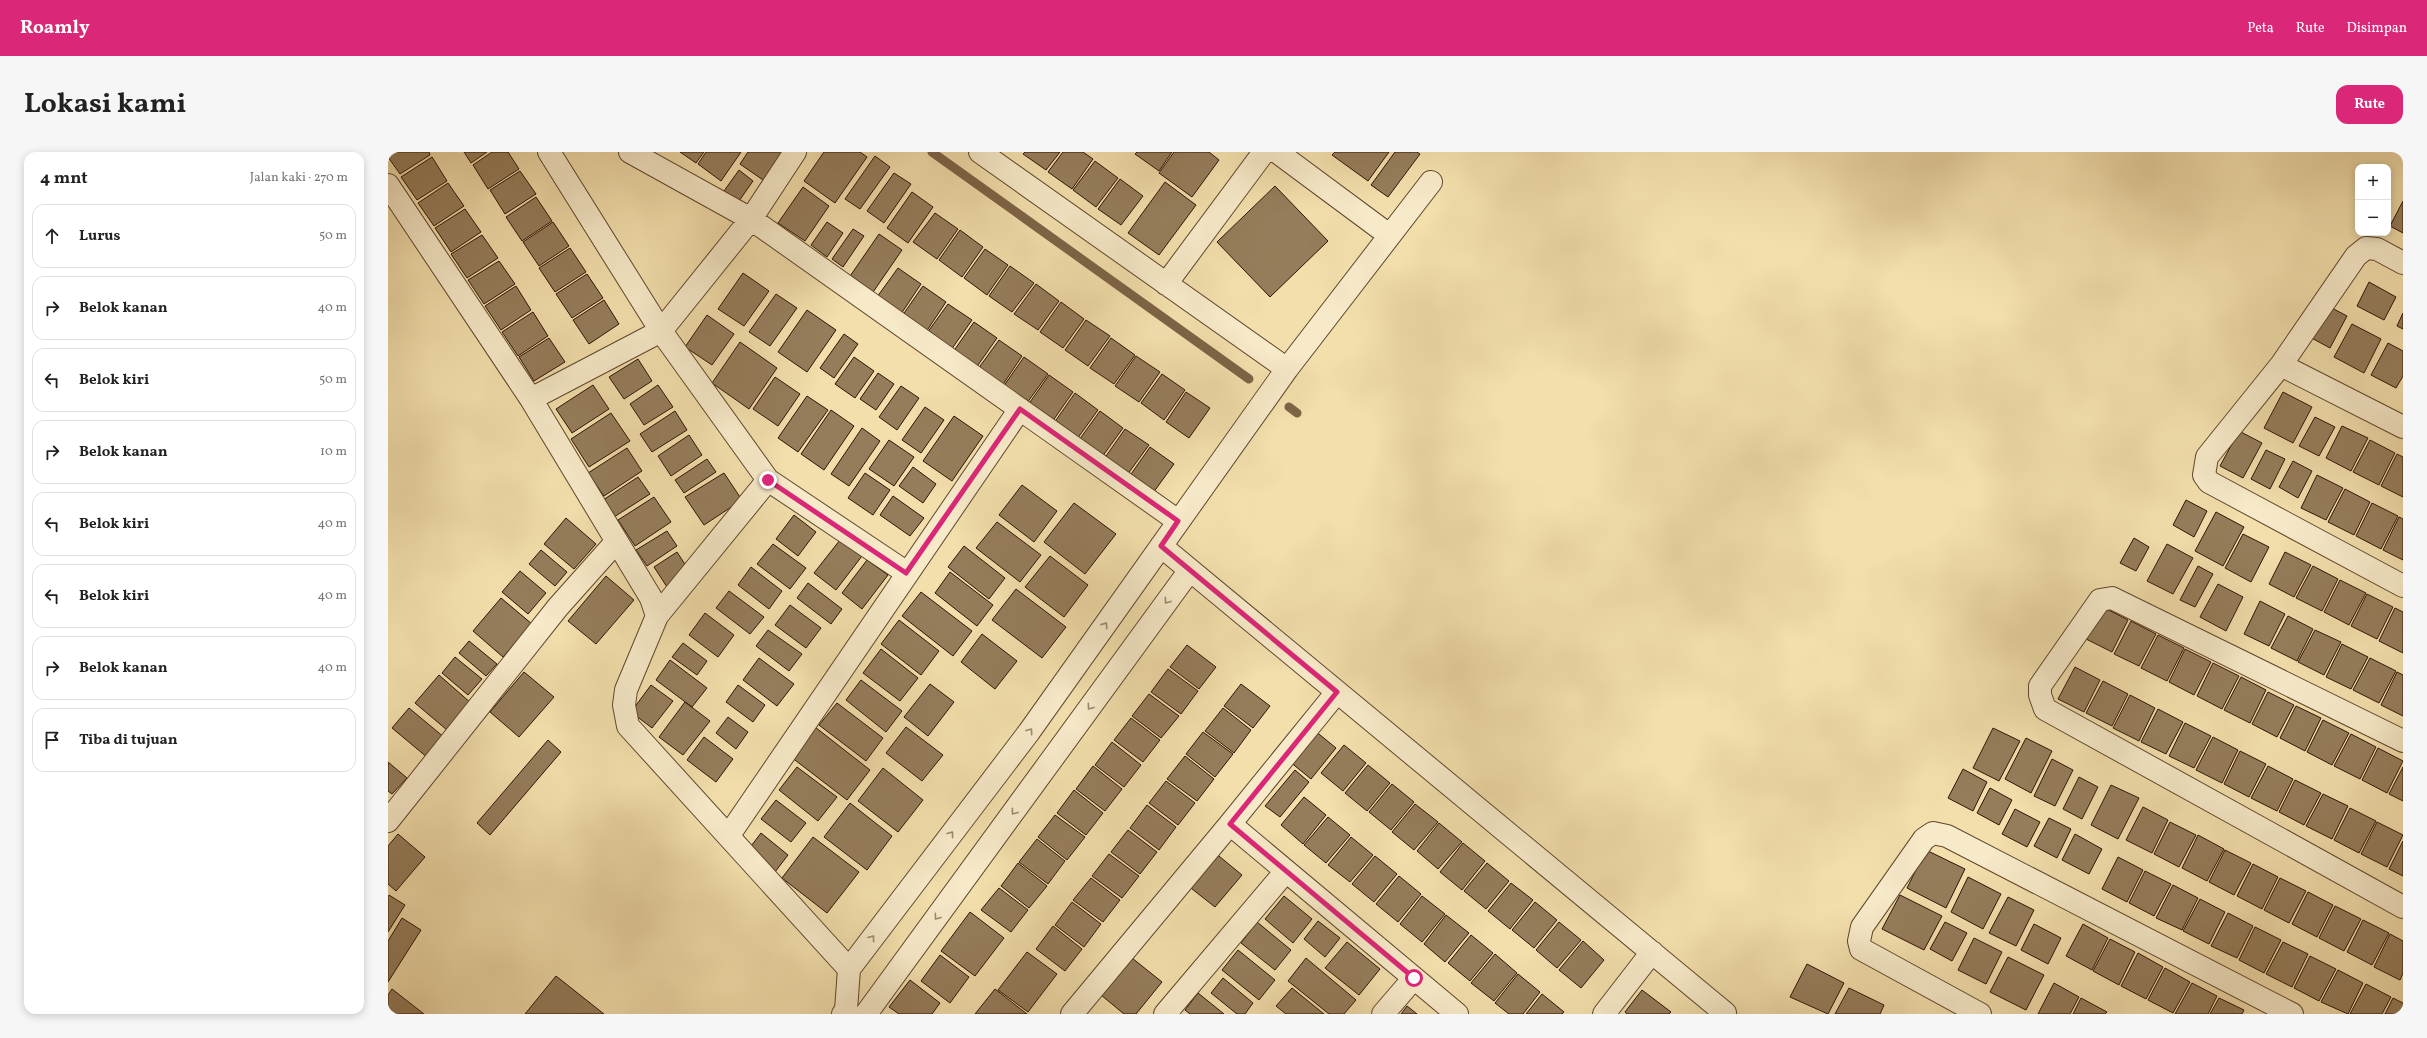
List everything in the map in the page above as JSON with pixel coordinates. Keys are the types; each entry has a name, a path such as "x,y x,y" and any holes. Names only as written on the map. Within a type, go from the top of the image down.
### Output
{"street":[{"path":"549,152 661,331 768,480 906,573"},
{"path":"630,152 751,219 1178,521"},
{"path":"531,399 661,331 751,219 796,152"},
{"path":"980,152 1287,369"},
{"path":"1166,284 1264,152"},
{"path":"1276,152 1390,236"},
{"path":"849,969 1029,732 1287,369 1431,182"},
{"path":"388,185 531,399 651,598 657,616"},
{"path":"2403,263 2377,248 2366,248 2356,256 2281,365 2207,457 2204,475 2209,482 2403,586"},
{"path":"2281,365 2403,427"},
{"path":"729,835 906,573 1020,409"},
{"path":"768,480 657,616 626,690 624,705 628,726 729,835 849,969 851,1013"},
{"path":"388,821 558,607 616,542"},
{"path":"1161,546 1725,1013"},
{"path":"851,1013 1190,570"},
{"path":"2403,741 2112,598 2100,600 2040,686 2040,695 2045,709 2403,907"},
{"path":"1081,1011 1337,692"},
{"path":"1230,824 1457,1014"},
{"path":"1980,1014 1861,949 1859,941 1862,927 1924,839 1933,833 1947,836 2292,1014"},
{"path":"1165,1014 1286,871"},
{"path":"1604,1014 1652,952"},
{"path":"1383,1014 1414,978"}],"building":[{"path":"388,152 429,152 430,155 400,174 388,157"},
{"path":"464,152 487,152 471,163"},
{"path":"492,152 508,152 519,169 488,189 473,165"},
{"path":"680,152 704,152 696,163"},
{"path":"706,152 741,152 721,181 698,164"},
{"path":"748,152 783,152 763,180 740,164"},
{"path":"824,152 860,152 867,157 835,203 804,181"},
{"path":"1025,152 1060,152 1046,170 1023,154"},
{"path":"1063,152 1083,152 1093,159 1072,189 1048,172"},
{"path":"1137,152 1172,152 1159,171 1135,154"},
{"path":"1174,152 1209,152 1219,160 1192,197 1159,173"},
{"path":"1335,152 1389,152 1368,181 1332,155"},
{"path":"1395,152 1417,152 1420,154 1388,197 1371,185"},
{"path":"875,156 890,167 860,209 845,199"},
{"path":"432,157 447,181 417,200 401,177"},
{"path":"1095,161 1118,178 1096,207 1073,190"},
{"path":"739,170 753,181 739,201 724,191"},
{"path":"520,171 536,194 505,214 490,190"},
{"path":"894,173 911,184 884,223 867,211"},
{"path":"1120,179 1143,196 1121,225 1098,209"},
{"path":"1165,182 1196,205 1159,255 1128,233"},
{"path":"448,183 464,206 434,226 418,203"},
{"path":"1275,186 1328,241 1270,297 1217,242"},
{"path":"803,187 829,206 805,241 778,223"},
{"path":"912,192 933,207 908,243 887,228"},
{"path":"536,197 552,221 522,241 506,217"},
{"path":"2403,201 2403,233 2391,227"},
{"path":"465,209 481,232 451,252 435,228"},
{"path":"935,213 958,229 937,259 913,242"},
{"path":"553,222 569,246 539,266 523,242"},
{"path":"827,222 843,233 827,257 811,245"},
{"path":"853,229 864,236 843,267 832,259"},
{"path":"960,230 983,247 962,277 939,260"},
{"path":"879,234 902,250 869,298 846,282"},
{"path":"482,235 498,258 467,278 451,254"},
{"path":"570,248 586,272 555,292 539,268"},
{"path":"985,249 1008,265 987,295 964,278"},
{"path":"499,261 515,284 484,304 468,280"},
{"path":"1010,266 1034,283 1012,312 989,296"},
{"path":"898,268 921,284 901,314 877,297"},
{"path":"743,273 769,291 744,326 718,309"},
{"path":"587,274 603,298 572,318 556,294"},
{"path":"2369,282 2396,297 2384,320 2357,306"},
{"path":"1036,284 1059,301 1038,330 1014,314"},
{"path":"516,286 531,310 501,330 485,306"},
{"path":"923,286 946,302 926,332 902,316"},
{"path":"776,294 797,308 770,346 749,332"},
{"path":"604,300 619,324 589,344 573,320"},
{"path":"1061,302 1084,319 1063,348 1040,332"},
{"path":"948,304 972,320 951,350 927,333"},
{"path":"2326,305 2347,316 2330,348 2308,336"},
{"path":"807,310 836,330 807,372 778,352"},
{"path":"533,312 548,336 518,356 502,332"},
{"path":"2403,313 2403,329 2397,326"},
{"path":"707,315 734,334 712,365 685,347"},
{"path":"1086,320 1110,336 1088,366 1065,350"},
{"path":"974,322 997,338 976,368 953,352"},
{"path":"2352,324 2381,339 2364,373 2334,357"},
{"path":"844,334 858,344 834,378 820,368"},
{"path":"549,338 565,362 534,381 519,357"},
{"path":"1111,338 1135,355 1114,384 1090,368"},
{"path":"999,340 1022,356 1002,386 978,369"},
{"path":"740,342 777,368 749,409 712,383"},
{"path":"2388,343 2403,351 2403,376 2396,388 2371,375"},
{"path":"1136,356 1160,372 1139,402 1115,386"},
{"path":"854,357 874,371 855,398 835,384"},
{"path":"1024,357 1048,374 1027,403 1003,387"},
{"path":"638,359 652,381 624,399 609,377"},
{"path":"878,373 894,384 876,410 860,399"},
{"path":"1162,374 1185,390 1164,420 1141,403"},
{"path":"1049,375 1073,392 1052,422 1028,405"},
{"path":"775,377 800,394 778,426 753,409"},
{"path":"593,385 609,409 572,433 556,409"},
{"path":"658,385 673,407 644,425 630,404"},
{"path":"901,386 919,398 897,430 879,417"},
{"path":"1186,392 1210,408 1189,438 1166,422"},
{"path":"2283,392 2312,407 2293,443 2264,428"},
{"path":"1075,393 1098,410 1077,439 1054,423"},
{"path":"807,396 828,410 798,452 778,438"},
{"path":"925,407 944,420 921,453 902,440"},
{"path":"831,410 854,426 824,470 801,454"},
{"path":"675,411 687,430 652,452 640,434"},
{"path":"1100,411 1123,428 1102,457 1079,440"},
{"path":"611,413 630,441 589,467 571,439"},
{"path":"954,416 983,436 952,481 923,461"},
{"path":"2315,417 2335,427 2319,456 2299,446"},
{"path":"2342,426 2368,438 2351,471 2326,458"},
{"path":"862,428 880,441 849,486 831,474"},
{"path":"1125,429 1149,445 1127,475 1104,459"},
{"path":"2239,431 2262,443 2243,478 2220,466"},
{"path":"689,435 702,455 671,476 658,456"},
{"path":"889,440 914,457 894,486 869,469"},
{"path":"2370,440 2395,453 2379,485 2353,472"},
{"path":"1150,447 1174,464 1153,493 1129,477"},
{"path":"627,448 642,471 604,496 588,473"},
{"path":"2266,450 2285,459 2270,489 2251,479"},
{"path":"2397,454 2403,457 2403,497 2381,486"},
{"path":"707,459 716,472 684,493 675,480"},
{"path":"2293,461 2312,471 2298,498 2279,487"},
{"path":"913,467 936,484 923,503 899,486"},
{"path":"724,473 742,500 704,525 685,497"},
{"path":"865,473 890,490 873,515 848,498"},
{"path":"2317,475 2343,488 2326,520 2301,508"},
{"path":"638,477 650,494 614,517 603,500"},
{"path":"1022,485 1057,511 1034,542 999,515"},
{"path":"2345,489 2370,502 2354,535 2328,522"},
{"path":"893,496 924,518 910,536 880,515"},
{"path":"654,497 671,522 635,546 618,520"},
{"path":"2186,500 2207,511 2194,537 2173,525"},
{"path":"1074,503 1116,534 1085,574 1044,542"},
{"path":"2372,503 2398,516 2381,549 2356,536"},
{"path":"2216,512 2244,527 2223,566 2195,551"},
{"path":"794,515 816,532 798,556 776,539"},
{"path":"2399,517 2403,519 2403,560 2383,550"},
{"path":"566,518 596,544 574,569 544,544"},
{"path":"997,522 1041,555 1020,582 976,548"},
{"path":"667,531 677,546 647,566 636,550"},
{"path":"2243,534 2269,547 2251,582 2225,568"},
{"path":"2134,538 2149,547 2136,571 2120,563"},
{"path":"840,540 862,556 836,590 814,573"},
{"path":"773,544 806,568 790,589 757,564"},
{"path":"2167,544 2193,558 2173,594 2147,581"},
{"path":"964,546 1005,578 989,599 948,567"},
{"path":"541,550 567,572 555,586 529,564"},
{"path":"677,552 690,572 667,587 654,567"},
{"path":"2285,552 2311,565 2294,597 2269,584"},
{"path":"1050,556 1088,585 1064,617 1025,587"},
{"path":"867,560 888,575 862,609 842,593"},
{"path":"2198,566 2213,574 2195,607 2180,600"},
{"path":"2313,566 2338,579 2322,611 2296,598"},
{"path":"751,567 782,591 769,609 738,585"},
{"path":"520,571 546,593 528,614 502,592"},
{"path":"950,572 993,605 977,626 935,593"},
{"path":"606,576 634,600 596,644 568,621"},
{"path":"2340,580 2366,593 2349,625 2324,612"},
{"path":"808,583 842,609 831,624 797,598"},
{"path":"2218,584 2243,597 2226,631 2200,617"},
{"path":"1016,589 1066,627 1042,658 992,620"},
{"path":"729,591 764,617 750,634 716,608"},
{"path":"921,592 972,631 953,656 902,616"},
{"path":"2367,594 2393,607 2377,639 2351,626"},
{"path":"501,598 532,624 503,657 473,631"},
{"path":"2260,601 2285,614 2269,646 2244,634"},
{"path":"790,605 821,628 806,648 775,625"},
{"path":"2103,607 2128,620 2112,652 2086,639"},
{"path":"2395,608 2403,612 2403,653 2379,641"},
{"path":"705,613 734,635 718,657 689,635"},
{"path":"2288,616 2313,629 2297,661 2271,648"},
{"path":"899,620 939,651 921,675 881,644"},
{"path":"2131,621 2156,634 2139,666 2114,654"},
{"path":"768,630 802,654 789,671 756,646"},
{"path":"2315,630 2341,642 2324,675 2298,662"},
{"path":"982,634 1017,661 995,689 961,662"},
{"path":"2158,635 2184,648 2167,681 2141,668"},
{"path":"469,641 497,664 486,676 459,653"},
{"path":"683,643 707,661 697,675 672,657"},
{"path":"2342,644 2368,657 2351,689 2326,677"},
{"path":"1187,645 1216,667 1199,689 1170,667"},
{"path":"881,649 918,678 900,701 863,673"},
{"path":"2185,649 2211,662 2194,695 2169,682"},
{"path":"455,657 482,679 468,695 442,673"},
{"path":"759,658 794,684 777,706 743,680"},
{"path":"2370,658 2396,671 2379,703 2353,690"},
{"path":"670,660 707,688 692,707 656,680"},
{"path":"2213,663 2239,676 2222,709 2197,696"},
{"path":"2075,667 2100,680 2084,712 2058,699"},
{"path":"1168,669 1198,691 1181,714 1151,692"},
{"path":"524,672 554,697 519,737 490,712"},
{"path":"2397,672 2403,675 2403,716 2381,705"},
{"path":"439,675 471,703 447,730 415,703"},
{"path":"2241,677 2266,690 2250,723 2224,710"},
{"path":"861,680 902,711 886,732 846,700"},
{"path":"2103,681 2128,694 2112,726 2086,713"},
{"path":"930,684 954,702 928,736 904,717"},
{"path":"1241,684 1270,706 1253,728 1224,706"},
{"path":"651,685 673,701 652,728 631,712"},
{"path":"738,685 765,705 753,722 726,702"},
{"path":"2268,692 2294,705 2277,737 2252,724"},
{"path":"1149,694 1179,716 1161,738 1132,716"},
{"path":"2130,695 2155,708 2139,741 2113,728"},
{"path":"685,702 710,721 683,755 659,737"},
{"path":"837,703 883,738 866,761 819,725"},
{"path":"2296,706 2321,718 2305,751 2280,738"},
{"path":"409,708 445,738 428,758 392,728"},
{"path":"1223,708 1251,730 1234,753 1205,731"},
{"path":"2158,709 2183,722 2166,754 2141,742"},
{"path":"728,717 748,732 736,749 716,733"},
{"path":"1131,718 1160,740 1143,762 1114,740"},
{"path":"2323,720 2349,733 2332,765 2307,752"},
{"path":"2185,723 2211,736 2194,768 2169,756"},
{"path":"815,727 870,770 847,800 791,757"},
{"path":"906,727 943,755 922,781 886,753"},
{"path":"1993,728 2020,741 1999,781 1973,768"},
{"path":"1314,730 1336,748 1311,779 1289,761"},
{"path":"1203,732 1233,754 1215,777 1186,754"},
{"path":"2351,734 2376,747 2360,779 2334,766"},
{"path":"704,737 733,759 716,782 687,760"},
{"path":"2213,737 2238,750 2222,783 2196,770"},
{"path":"2026,738 2052,751 2031,793 2005,779"},
{"path":"548,740 561,752 490,835 477,823"},
{"path":"1112,742 1141,765 1124,787 1095,765"},
{"path":"1344,745 1366,763 1343,791 1321,773"},
{"path":"2378,748 2403,761 2387,793 2362,780"},
{"path":"2240,751 2266,764 2249,797 2224,784"},
{"path":"1185,756 1214,779 1197,801 1167,779"},
{"path":"2052,759 2073,770 2055,806 2034,796"},
{"path":"388,762 407,778 392,794 388,791"},
{"path":"1368,765 1390,783 1367,811 1345,793"},
{"path":"1093,766 1122,789 1105,811 1076,789"},
{"path":"2268,766 2293,779 2277,811 2251,798"},
{"path":"797,767 837,797 818,821 779,790"},
{"path":"2403,767 2403,801 2389,794"},
{"path":"883,768 923,800 898,832 858,801"},
{"path":"1963,769 1987,782 1973,811 1948,798"},
{"path":"1295,770 1309,782 1280,817 1265,806"},
{"path":"2079,777 2098,787 2082,819 2063,809"},
{"path":"2295,780 2321,793 2304,825 2279,812"},
{"path":"1166,781 1195,803 1178,825 1149,803"},
{"path":"1392,784 1414,802 1391,830 1369,812"},
{"path":"2111,785 2139,798 2118,839 2091,825"},
{"path":"1990,788 2012,800 1999,825 1977,813"},
{"path":"1074,790 1103,813 1086,835 1057,813"},
{"path":"2323,794 2348,806 2332,839 2306,826"},
{"path":"1304,797 1326,815 1303,844 1281,825"},
{"path":"776,800 806,823 791,842 761,819"},
{"path":"850,803 892,836 867,870 824,837"},
{"path":"1415,804 1438,822 1414,850 1392,832"},
{"path":"1147,805 1176,827 1159,850 1130,828"},
{"path":"2143,807 2168,820 2152,853 2126,840"},
{"path":"2350,808 2376,821 2359,853 2334,840"},
{"path":"2015,809 2040,822 2027,847 2002,834"},
{"path":"1055,815 1085,837 1067,860 1038,837"},
{"path":"1328,817 1350,835 1326,863 1304,845"},
{"path":"2049,818 2071,829 2057,858 2034,846"},
{"path":"2170,822 2196,835 2179,867 2154,854"},
{"path":"2377,822 2403,835 2387,867 2361,854"},
{"path":"1439,823 1462,842 1438,869 1417,851"},
{"path":"1128,830 1157,852 1140,874 1111,852"},
{"path":"761,833 788,855 775,872 748,850"},
{"path":"398,834 425,857 396,891 388,884 388,846"},
{"path":"2075,834 2102,849 2089,874 2062,860"},
{"path":"2198,835 2224,849 2207,881 2182,868"},
{"path":"813,837 859,872 827,913 782,878"},
{"path":"1351,837 1373,855 1350,882 1328,865"},
{"path":"1037,839 1065,861 1048,884 1019,862"},
{"path":"2403,841 2403,876 2389,869"},
{"path":"1463,843 1485,861 1462,890 1440,872"},
{"path":"1926,850 1965,869 1946,908 1907,888"},
{"path":"2225,850 2251,863 2234,895 2209,882"},
{"path":"1214,852 1242,875 1215,907 1187,885"},
{"path":"1109,854 1139,876 1122,898 1092,876"},
{"path":"1375,856 1397,874 1374,902 1352,884"},
{"path":"2118,857 2143,870 2127,902 2102,889"},
{"path":"1018,863 1047,886 1029,908 1001,886"},
{"path":"1487,863 1509,881 1486,909 1464,891"},
{"path":"2253,864 2278,877 2262,909 2237,896"},
{"path":"2145,871 2171,884 2154,916 2129,903"},
{"path":"1399,876 1421,894 1398,922 1376,904"},
{"path":"1968,877 2001,894 1983,929 1951,912"},
{"path":"1091,878 1120,900 1103,922 1073,900"},
{"path":"2280,878 2306,891 2289,923 2264,910"},
{"path":"1511,883 1533,900 1510,929 1488,911"},
{"path":"2173,885 2198,898 2182,930 2156,918"},
{"path":"999,888 1028,910 1011,932 981,910"},
{"path":"2308,892 2333,905 2317,937 2292,924"},
{"path":"389,895 405,905 388,932 388,897"},
{"path":"1900,895 1942,916 1924,950 1882,929"},
{"path":"1284,896 1312,919 1293,943 1265,919"},
{"path":"1422,896 1445,914 1422,942 1400,924"},
{"path":"2008,897 2034,910 2016,946 1989,933"},
{"path":"2200,899 2225,912 2209,944 2183,931"},
{"path":"1072,902 1101,924 1084,947 1055,925"},
{"path":"1535,902 1557,920 1534,948 1512,930"},
{"path":"2335,906 2361,919 2344,951 2319,938"},
{"path":"970,912 1004,938 975,976 941,951"},
{"path":"2228,913 2253,926 2237,958 2211,946"},
{"path":"1446,915 1469,933 1445,962 1424,944"},
{"path":"402,918 421,930 388,982 388,941"},
{"path":"2363,920 2389,933 2372,965 2347,952"},
{"path":"1318,921 1340,938 1325,957 1304,939"},
{"path":"1257,922 1291,950 1275,970 1241,943"},
{"path":"1559,922 1581,940 1557,968 1536,950"},
{"path":"1945,922 1967,933 1952,961 1930,949"},
{"path":"2034,924 2061,938 2048,964 2021,950"},
{"path":"2083,924 2108,938 2092,970 2066,956"},
{"path":"1053,926 1082,949 1065,971 1036,949"},
{"path":"2255,927 2281,940 2264,973 2239,960"},
{"path":"2390,934 2403,941 2403,973 2400,980 2374,967"},
{"path":"1471,935 1493,953 1470,981 1448,963"},
{"path":"1974,938 2002,952 1986,984 1958,970"},
{"path":"2110,939 2135,952 2119,985 2093,971"},
{"path":"1583,941 1604,960 1581,988 1559,970"},
{"path":"1347,942 1380,969 1359,995 1325,968"},
{"path":"2283,942 2308,954 2292,987 2266,974"},
{"path":"1238,950 1275,980 1259,1000 1222,970"},
{"path":"1027,952 1057,974 1028,1012 998,990"},
{"path":"2138,953 2163,967 2146,999 2121,986"},
{"path":"1495,954 1517,973 1494,1001 1471,983"},
{"path":"940,955 969,977 950,1003 921,981"},
{"path":"2310,956 2336,969 2319,1001 2294,988"},
{"path":"2008,957 2044,975 2026,1010 1990,992"},
{"path":"1132,958 1162,982 1136,1014 1124,1014 1101,995"},
{"path":"1306,958 1356,1000 1344,1014 1329,1014 1288,981"},
{"path":"1807,964 1844,983 1828,1014 1790,997"},
{"path":"2165,968 2190,982 2173,1013 2148,1000"},
{"path":"2338,970 2363,983 2348,1014 2321,1002"},
{"path":"1518,974 1540,992 1523,1014 1509,1014 1495,1003"},
{"path":"556,976 604,1014 525,1014"},
{"path":"1223,978 1253,1003 1245,1014 1237,1014 1211,993"},
{"path":"910,980 940,1003 932,1014 899,1014 889,1007"},
{"path":"2054,983 2079,997 2070,1014 2038,1014"},
{"path":"2192,983 2217,996 2208,1014 2175,1014"},
{"path":"2366,984 2391,997 2382,1014 2350,1014"},
{"path":"1292,988 1324,1014 1286,1014 1276,1006"},
{"path":"1849,988 1884,1005 1880,1014 1835,1014"},
{"path":"392,989 424,1014 391,1014 388,1011 388,995"},
{"path":"995,989 1027,1014 975,1014"},
{"path":"1642,990 1671,1012 1669,1014 1627,1014 1625,1012"},
{"path":"1198,993 1224,1014 1190,1014 1185,1010"},
{"path":"1542,994 1564,1012 1562,1014 1526,1014"},
{"path":"2081,998 2107,1012 2105,1014 2073,1014"},
{"path":"2219,998 2244,1010 2242,1014 2210,1014"},
{"path":"2393,998 2403,1003 2403,1014 2385,1014"},
{"path":"1407,1006 1417,1014 1401,1014"}],"waterway":[{"path":"932,152 1249,379"},
{"path":"1289,407 1297,413"}],"route":[{"path":"768,480 906,573 1020,409 1178,521 1161,546 1337,692 1230,824 1414,978"}]}
